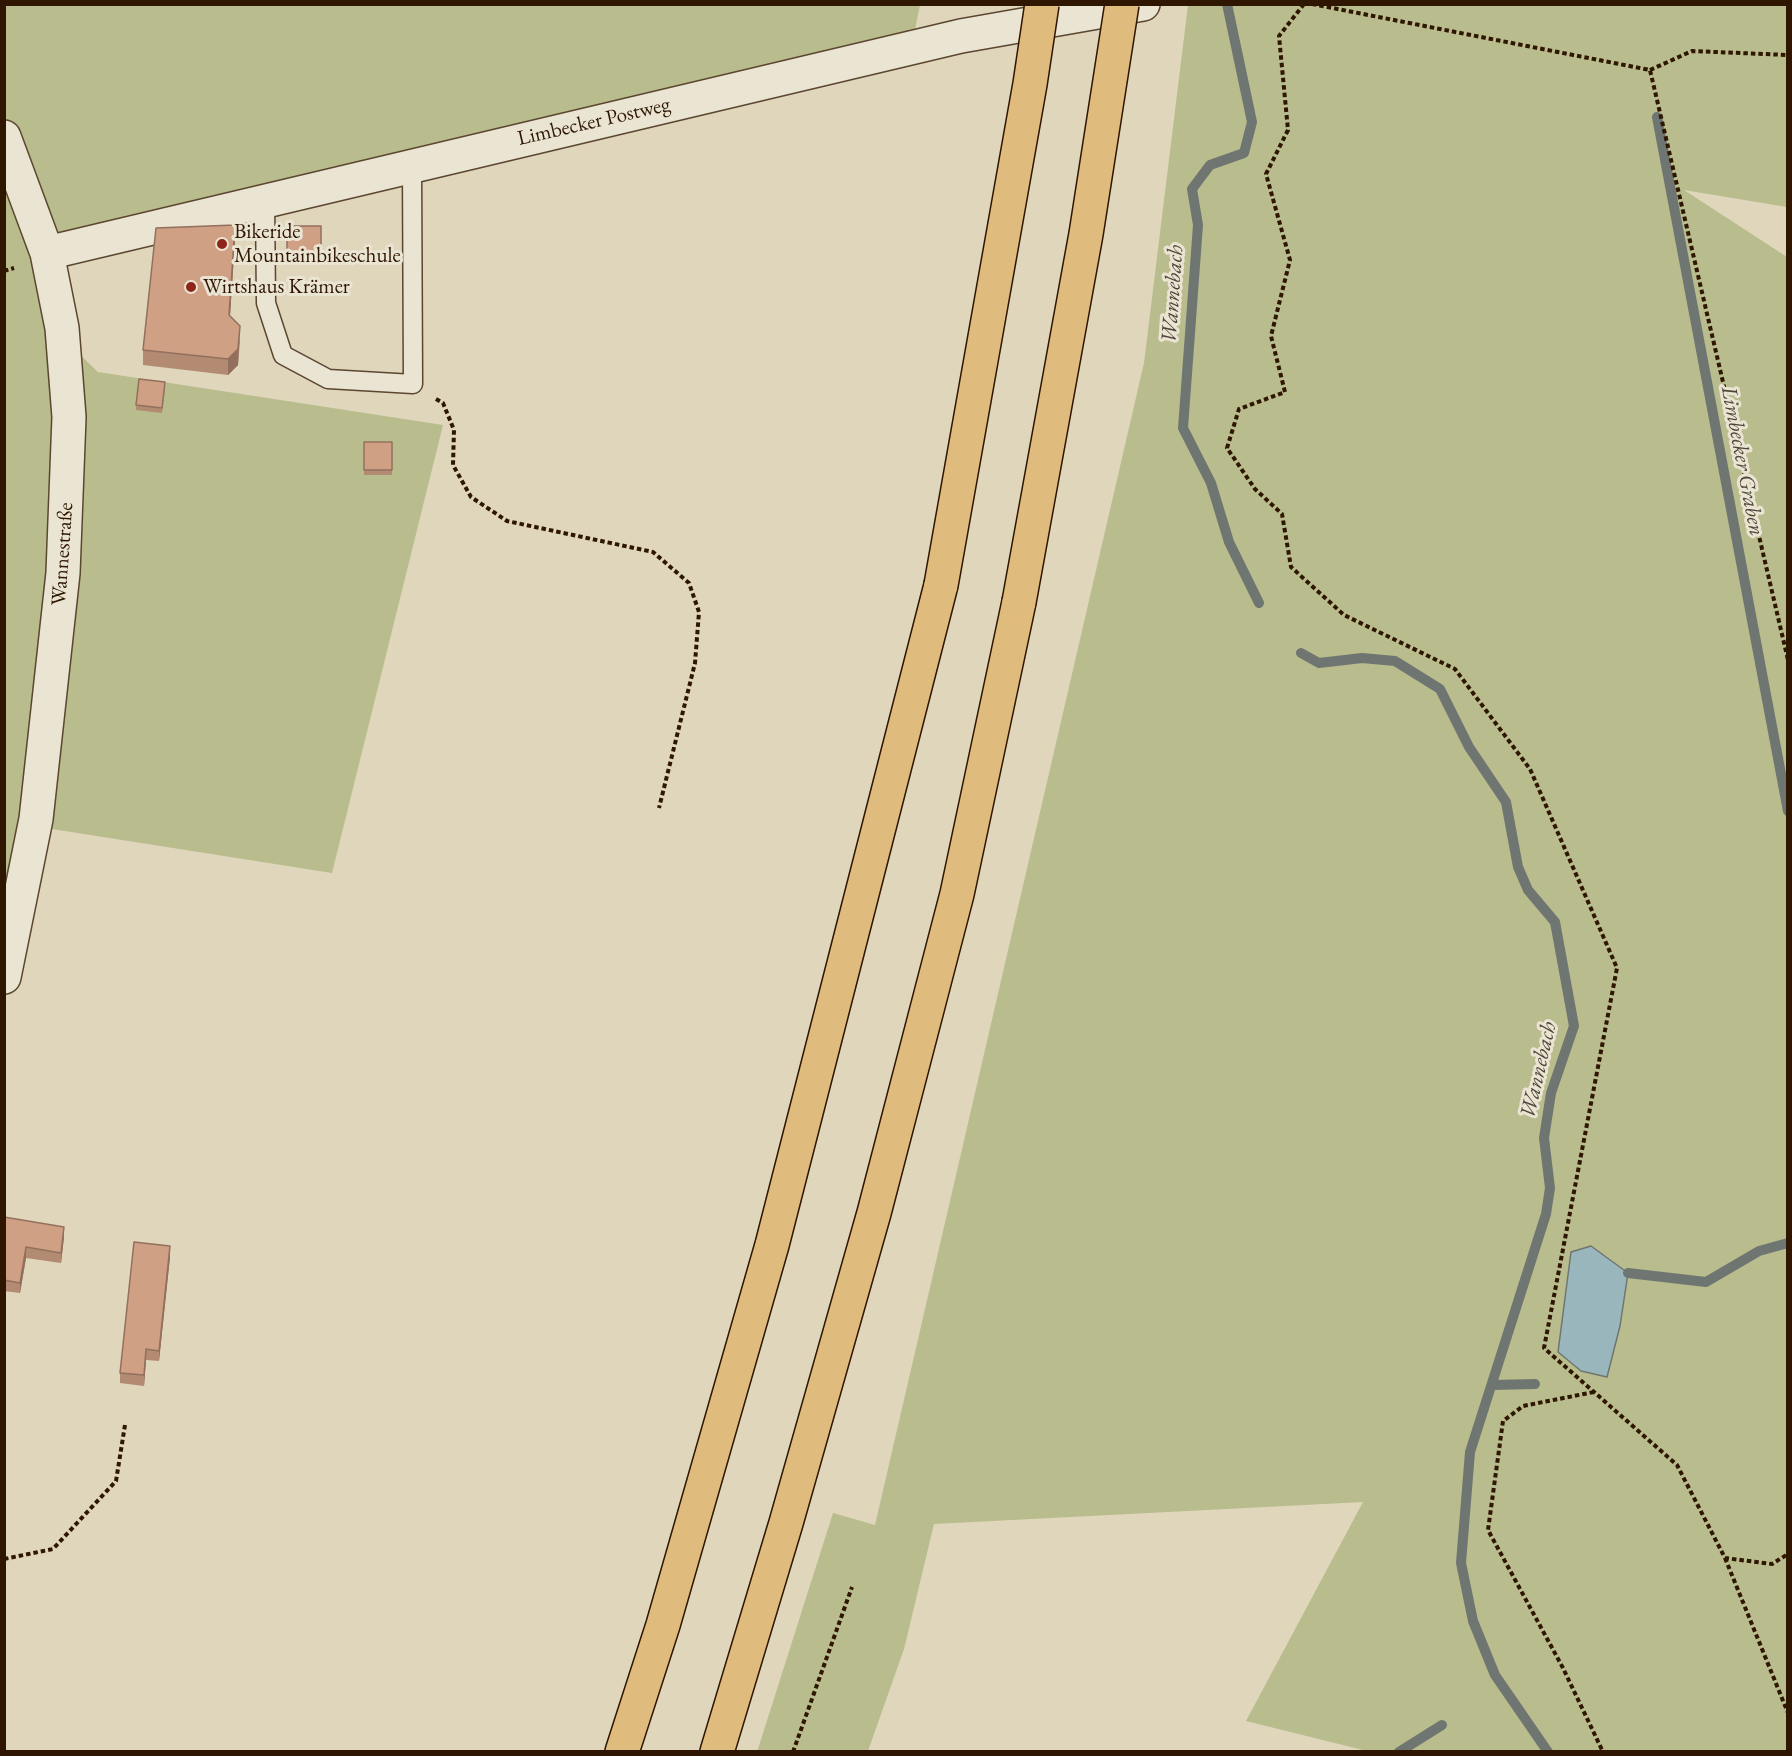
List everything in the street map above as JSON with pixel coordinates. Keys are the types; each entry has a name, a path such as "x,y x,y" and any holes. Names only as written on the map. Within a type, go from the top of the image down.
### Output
{"highway":[{"path":"622,1752 663,1625 772,1245 941,585 1030,84 1042,4"},
{"path":"717,1752 786,1523 877,1202 957,894 1019,602 1086,234 1122,4"}],"street":[{"name":"Limbecker Postweg","path":"47,253 412,164 961,36 1143,4"},
{"name":"Wannestraße","path":"4,137 47,253 62,328 69,417 63,573 36,819 4,977"}],"lane":[{"path":"265,200 266,303 283,355 328,379 413,384 412,164"}],"path":[{"path":"1304,4 1279,36 1288,130 1266,174 1290,260 1271,336 1285,392 1239,409 1227,448 1255,489 1282,514 1290,567 1344,615 1455,669 1530,769 1578,875 1617,968 1544,1348 1677,1465 1725,1558 1788,1713"},
{"path":"1312,4 1650,70 1692,51 1788,55"},
{"path":"1650,70 1788,660"},
{"path":"413,384 442,403 454,430 453,465 471,496 507,522 653,552 689,583 699,612 695,663 659,808"},
{"path":"1594,1392 1523,1406 1503,1420 1488,1530 1563,1668 1603,1752"},
{"path":"4,1559 53,1549 116,1481 125,1425"},
{"path":"1725,1558 1772,1564 1788,1554"},
{"path":"793,1752 852,1587"}],"green space":[{"path":"5,5 920,5 912,44 47,253 57,333 98,372 443,425 332,873 33,826 5,1002"},
{"path":"1188,5 1787,5 1787,207 1684,190 1787,257 1787,1751 1371,1752 1246,1721 1363,1502 934,1524 904,1649 868,1751 757,1752 833,1513 875,1525 1144,363"}],"water":[{"path":"1591,1246 1628,1273 1620,1326 1607,1377 1581,1371 1558,1352 1571,1252"}],"building":[{"name":"Wirtshaus Krämer","path":"235,225 229,315 240,326 238,349 228,359 143,350 156,228"},
{"path":"287,226 321,226 321,256 287,256"},
{"path":"139,379 165,382 162,408 136,405"},
{"path":"364,442 392,442 392,470 364,470"},
{"path":"4,1217 64,1227 61,1253 26,1247 20,1283 4,1280"},
{"path":"134,1242 170,1246 159,1351 146,1349 144,1375 120,1373"}],"waterway":[{"name":"Wannebach","path":"1227,4 1252,122 1244,153 1210,165 1192,189 1198,225 1183,428 1211,483 1229,542 1259,603"},
{"name":"Limbecker Graben","path":"1657,117 1788,811"},
{"name":"Wannebach","path":"1301,653 1319,663 1362,658 1395,661 1440,689 1469,747 1506,802 1518,867 1528,890 1555,922 1574,1026 1551,1093 1544,1138 1550,1188 1546,1214 1470,1452 1461,1563 1473,1621 1495,1675 1548,1752"},
{"name":"Limbecker Graben","path":"1628,1273 1706,1282 1759,1251 1788,1243"},
{"name":"Limbecker Graben","path":"1492,1385 1535,1384"},
{"path":"1399,1752 1442,1725"}],"place":[{"name":"Bikeride Mountainbikeschule","path":"222,244"},
{"name":"Wirtshaus Krämer","path":"191,287"}]}
